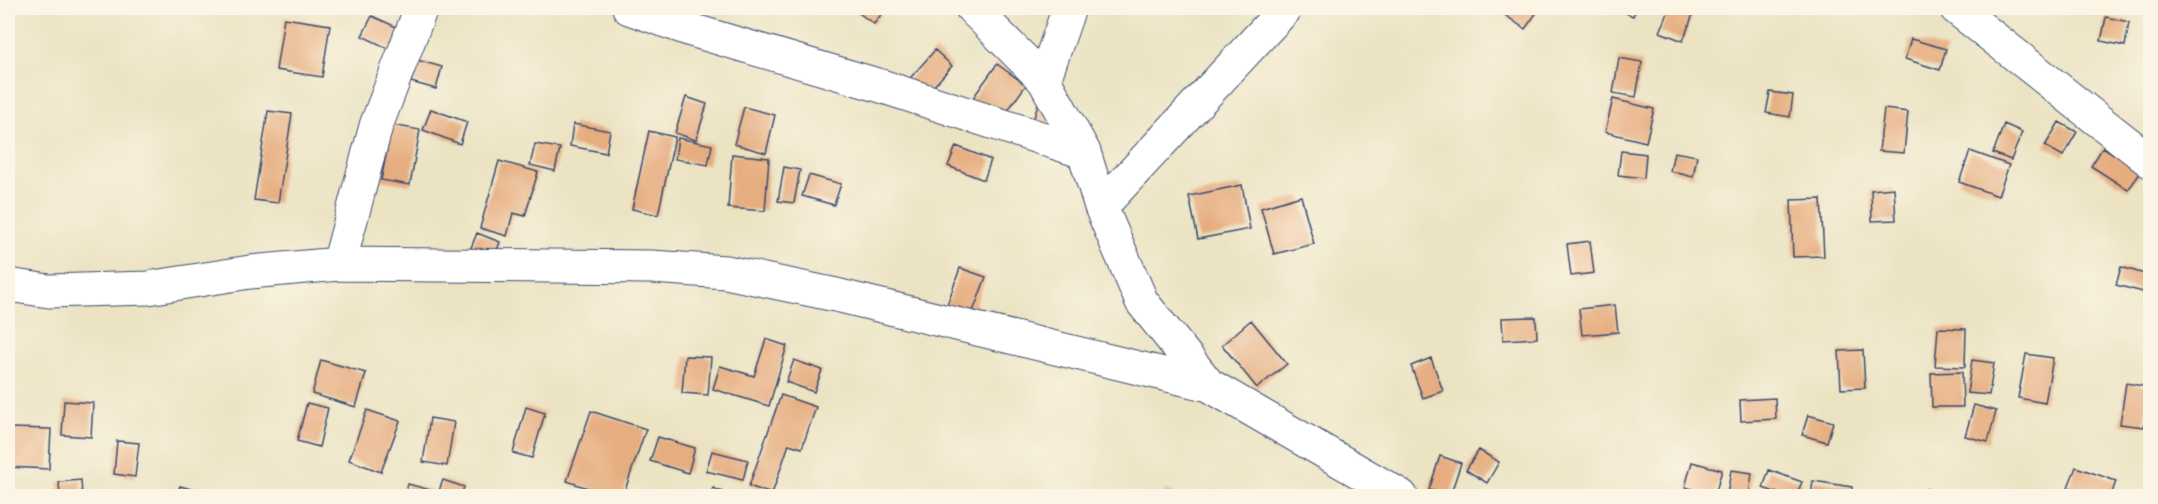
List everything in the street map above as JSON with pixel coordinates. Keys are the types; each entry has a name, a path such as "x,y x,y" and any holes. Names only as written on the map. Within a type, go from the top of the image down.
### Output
{"street":[{"path":"339,264 376,126 409,34 421,8"},
{"path":"629,8 691,30 881,86 1084,152"},
{"path":"972,8 1044,80 1084,152 1101,207 1142,302 1209,385"},
{"path":"1044,80 1069,8"},
{"path":"1101,207 1286,8"},
{"path":"1956,8 2151,161"},
{"path":"8,285 49,291 148,288 250,272 339,264 652,267 726,272 1209,385 1401,496"}],"building":[{"path":"852,8 886,8 874,24"},
{"path":"1495,8 1540,8 1525,29"},
{"path":"1614,8 1637,8 1633,16"},
{"path":"1670,8 1695,9 1683,41 1660,32"},
{"path":"372,16 412,34 402,55 362,36"},
{"path":"2106,17 2129,22 2125,46 2101,41"},
{"path":"284,18 330,25 322,77 276,70"},
{"path":"1911,39 1946,49 1940,70 1905,59"},
{"path":"935,50 952,66 921,100 904,85"},
{"path":"1619,58 1642,62 1636,97 1613,93"},
{"path":"417,60 442,67 436,89 411,82"},
{"path":"997,64 1026,85 1003,117 1032,125 1039,100 1066,156 965,109"},
{"path":"1770,92 1793,95 1790,117 1766,113"},
{"path":"686,97 707,104 696,140 675,133"},
{"path":"1613,99 1654,109 1646,142 1605,132"},
{"path":"744,107 775,115 766,153 734,144"},
{"path":"431,109 467,122 460,144 423,130"},
{"path":"1884,109 1908,112 1904,153 1879,151"},
{"path":"268,111 292,114 278,203 254,200"},
{"path":"2059,122 2077,132 2063,156 2045,146"},
{"path":"573,124 610,131 606,153 570,146"},
{"path":"2004,124 2022,132 2011,160 1993,153"},
{"path":"392,125 420,130 410,185 381,180"},
{"path":"649,131 675,137 658,215 632,209"},
{"path":"678,138 712,145 708,165 675,159"},
{"path":"535,144 560,148 555,171 530,165"},
{"path":"956,146 991,160 984,180 948,166"},
{"path":"2103,147 2141,172 2128,190 2091,166"},
{"path":"1621,151 1646,154 1644,178 1618,175"},
{"path":"1970,151 2009,165 1998,196 1959,182"},
{"path":"1674,152 1697,156 1693,177 1670,171"},
{"path":"732,154 769,158 765,211 728,208"},
{"path":"499,161 538,172 525,216 513,213 507,236 480,228"},
{"path":"784,167 800,170 794,203 778,201"},
{"path":"809,175 841,184 834,205 802,196"},
{"path":"1242,185 1250,229 1198,239 1189,196"},
{"path":"1894,188 1896,220 1872,221 1871,190"},
{"path":"1301,196 1314,244 1274,254 1261,208"},
{"path":"1821,199 1824,256 1793,257 1791,200"},
{"path":"477,233 500,242 492,265 468,255"},
{"path":"1590,241 1594,273 1571,276 1567,244"},
{"path":"2121,267 2148,275 2143,292 2116,285"},
{"path":"960,268 986,277 971,317 946,308"},
{"path":"1615,305 1618,332 1582,335 1579,309"},
{"path":"1536,317 1537,338 1503,340 1502,318"},
{"path":"1251,320 1287,364 1257,388 1222,345"},
{"path":"1938,328 1966,329 1965,367 1935,366"},
{"path":"766,339 787,346 769,406 713,389 720,366 754,376"},
{"path":"1863,350 1865,388 1841,389 1839,351"},
{"path":"2026,354 2053,358 2045,403 2018,398"},
{"path":"685,356 711,357 708,395 682,393"},
{"path":"1431,358 1443,391 1423,398 1411,366"},
{"path":"321,360 366,373 356,407 312,394"},
{"path":"794,360 822,370 814,392 786,382"},
{"path":"1972,360 1994,363 1989,395 1967,393"},
{"path":"1962,372 1963,407 1932,407 1931,373"},
{"path":"2126,383 2149,387 2144,427 2120,424"},
{"path":"781,395 816,407 802,448 789,444 772,494 749,486"},
{"path":"1775,398 1776,419 1741,421 1740,400"},
{"path":"64,401 93,403 91,437 62,435"},
{"path":"307,403 328,408 319,447 297,441"},
{"path":"1974,405 1996,411 1988,442 1965,436"},
{"path":"526,407 545,413 532,458 513,453"},
{"path":"367,410 400,421 381,472 349,460"},
{"path":"591,411 646,429 623,496 611,496 567,481"},
{"path":"1808,415 1833,422 1827,442 1802,435"},
{"path":"430,418 454,422 447,466 423,462"},
{"path":"8,428 51,429 49,469 8,467"},
{"path":"658,437 695,448 688,473 650,461"},
{"path":"117,441 139,443 135,477 114,474"},
{"path":"1479,450 1499,462 1487,483 1466,470"},
{"path":"712,451 748,460 743,480 706,471"},
{"path":"1440,456 1461,463 1450,496 1429,490"},
{"path":"1692,462 1722,470 1715,495 1685,487"},
{"path":"2076,467 2116,481 2111,496 2095,496 2068,487"},
{"path":"1731,470 1752,473 1749,496 1727,496"},
{"path":"1769,470 1802,482 1796,496 1786,496 1763,488"},
{"path":"81,480 82,496 60,496 59,482"},
{"path":"443,480 464,487 461,496 437,496"},
{"path":"1813,481 1852,487 1851,496 1811,496"},
{"path":"408,484 434,491 432,496 405,496"},
{"path":"180,486 216,496 177,496"},
{"path":"713,488 732,496 709,496"},
{"path":"1926,489 1955,496 1924,496"},
{"path":"1166,490 1180,496 1163,496"},
{"path":"8,491 26,494 26,496 8,496"},
{"path":"2030,491 2059,495 2059,496 2029,496"},
{"path":"232,493 260,495 260,496 232,496"}]}
